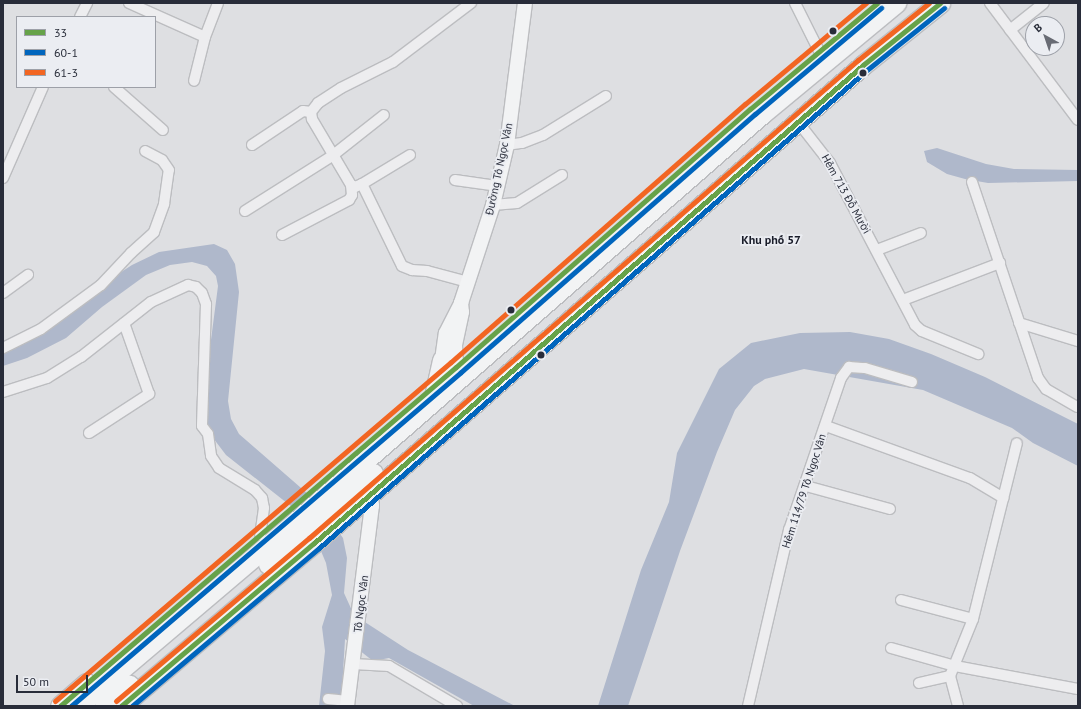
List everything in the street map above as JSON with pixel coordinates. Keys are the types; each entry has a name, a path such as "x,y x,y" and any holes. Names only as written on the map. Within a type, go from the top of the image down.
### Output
{"highway":[{"path":"78,706 301,527 328,503 370,485 463,377 819,51 877,3"},
{"path":"463,377 763,113 896,3"},
{"path":"435,392 463,377 758,140 922,3"},
{"path":"110,705 328,503 435,392 463,377 798,122 940,3"},
{"path":"60,706 260,535 301,527"}],"street":[{"path":"80,16 87,3"},
{"path":"129,3 148,7 205,37"},
{"path":"194,82 205,37 218,3"},
{"path":"282,235 349,200 352,195 351,185 332,156 312,119 311,112 318,103 341,88 393,62 471,3"},
{"name":"Đường Tô Ngọc Vân","path":"463,377 455,345 462,312 461,303 493,205 507,145 525,3"},
{"path":"795,3 819,51"},
{"path":"990,3 1077,116"},
{"path":"1010,30 1044,3"},
{"path":"3,178 43,88"},
{"path":"115,88 163,130"},
{"path":"507,145 522,143 543,135 606,96"},
{"path":"252,145 303,111 311,112"},
{"path":"245,211 332,156 384,115"},
{"name":"Hẻm 713 Đỗ Mười","path":"798,122 830,163 903,300 911,319 922,331 978,354"},
{"path":"3,348 42,329 101,285 131,253 154,232 164,204 169,170 162,160 145,151"},
{"path":"351,185 356,187 362,184 410,154"},
{"path":"493,205 517,203 562,175"},
{"path":"455,180 498,186"},
{"path":"972,182 1038,378 1046,389 1077,407"},
{"path":"362,184 402,266 412,270 427,270 468,282"},
{"path":"877,250 922,233"},
{"path":"903,300 1000,263"},
{"path":"3,293 28,275"},
{"path":"3,392 47,378 81,357 151,302 174,290 188,285 196,287 202,293 206,304 202,426 208,434 211,456 219,468 255,490 262,498 264,508 260,535"},
{"path":"89,433 150,394 124,323"},
{"path":"1019,323 1078,341"},
{"name":"Hẻm 114/79 Tô Ngọc Vân","path":"748,706 789,530 806,486 841,378 849,367 865,368 912,382"},
{"path":"826,426 970,478 1003,498"},
{"path":"958,706 950,676 974,619 1017,443"},
{"name":"Tô Ngọc Vân","path":"346,703 361,610 370,485"},
{"path":"806,486 890,509"},
{"path":"901,600 974,619"},
{"path":"890,648 955,666 1078,689"},
{"path":"354,658 389,666 457,706"},
{"path":"919,682 950,676"},
{"path":"328,699 346,703"}],"water":[{"path":"937,148 986,164 1014,169 1078,170 1078,181 988,183 965,179 947,174 927,162 924,151"},
{"path":"214,244 227,250 235,264 239,292 228,401 231,419 239,434 316,501 343,538 347,558 344,593 354,615 408,650 515,706 474,706 389,658 373,661 345,639 341,706 319,706 325,651 322,627 332,595 326,563 318,544 292,507 226,455 204,426 202,409 218,286 216,276 207,266 192,262 170,265 146,275 102,307 66,338 27,358 3,366 3,349 132,265 159,252"},
{"path":"850,332 889,339 931,354 985,377 1078,424 1078,466 1033,443 1012,428 923,390 804,369 765,379 754,386 735,410 717,452 680,551 628,706 598,706 641,570 669,502 677,453 719,369 751,343 800,333"}],"transit line":[{"name":"61-3","path":"55,701 451,362 745,104 866,3"},
{"name":"33","path":"60,706 456,367 750,109 877,3"},
{"name":"61-3","path":"116,701 309,538 858,60 929,3"},
{"name":"33","path":"121,706 314,543 863,65 940,3"},
{"name":"60-1","path":"71,706 461,372 755,114 881,8"},
{"name":"60-1","path":"132,706 319,548 867,70 944,8"}],"district":[{"name":"Khu phố 57","path":"771,240"}]}
